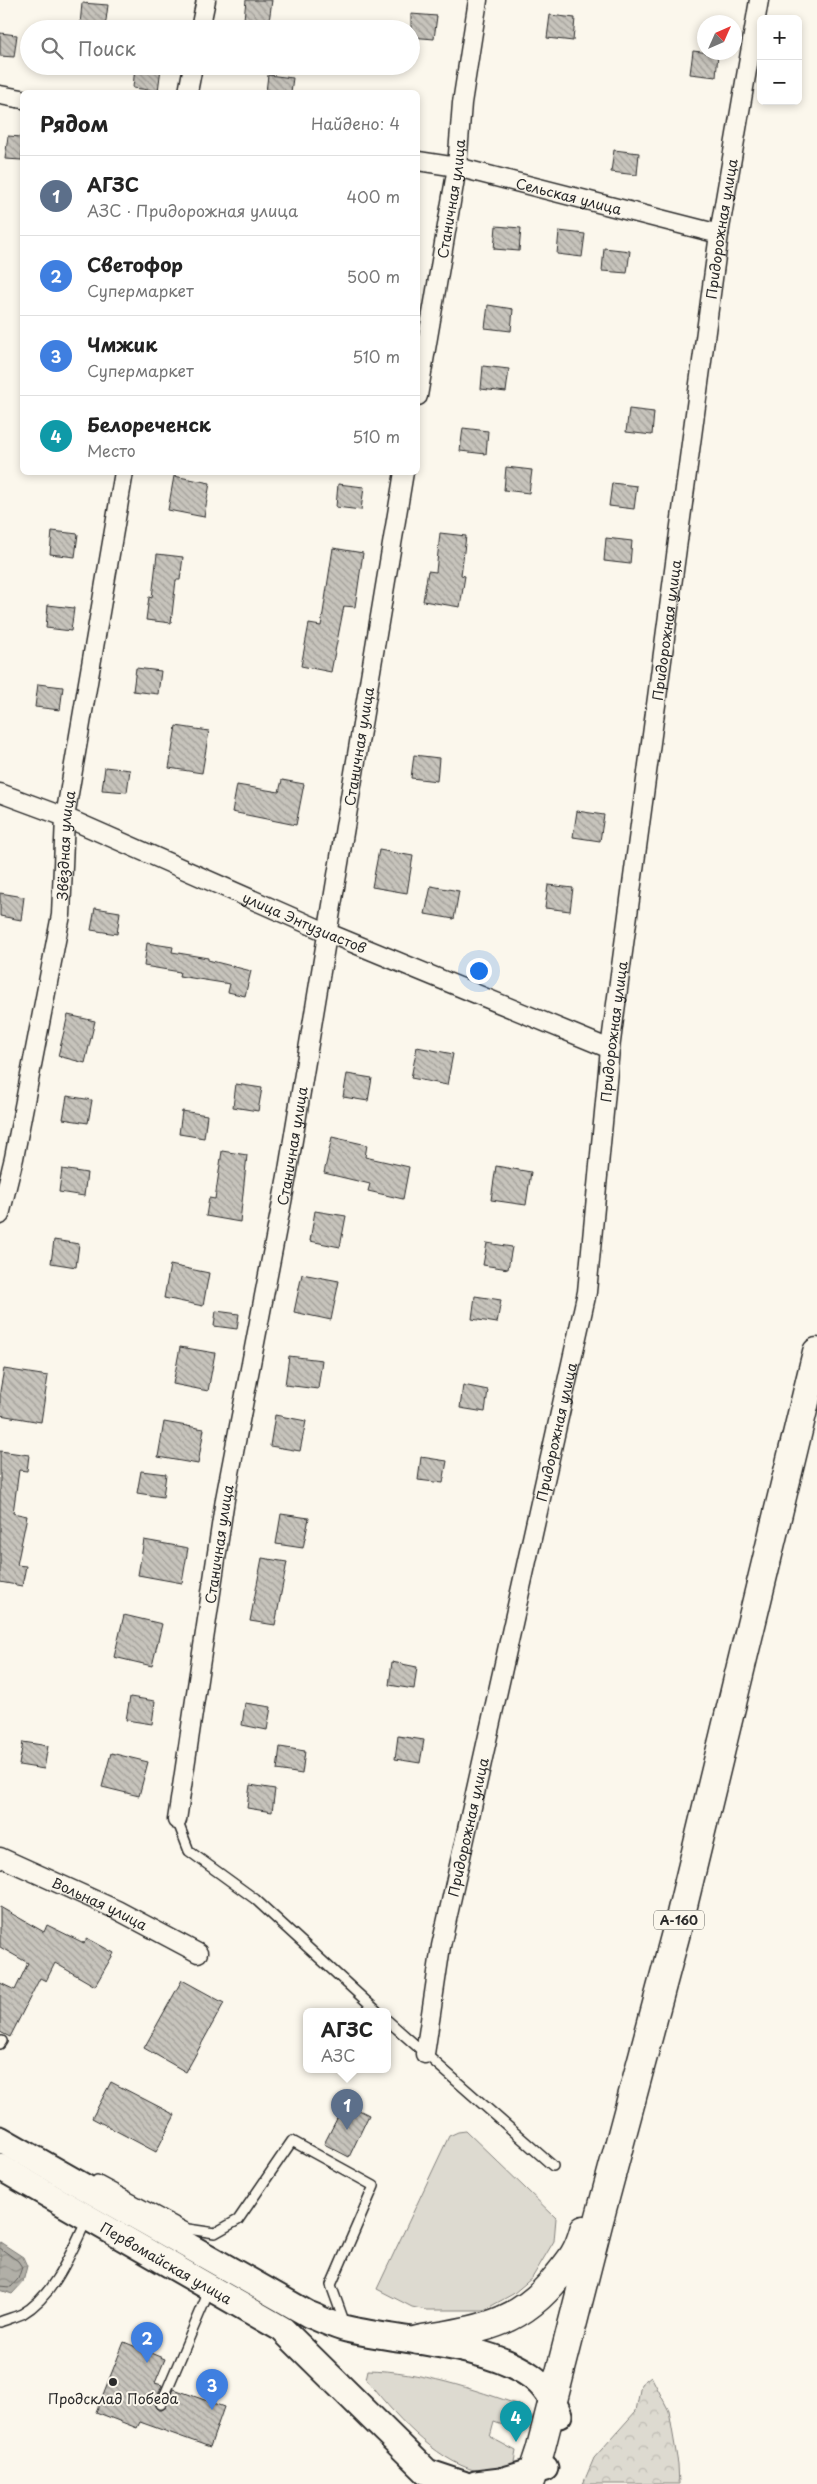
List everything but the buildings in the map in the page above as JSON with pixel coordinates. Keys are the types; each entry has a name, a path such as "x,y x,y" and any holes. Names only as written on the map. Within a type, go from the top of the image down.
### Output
{"highway":[{"name":"А-160","path":"556,2408 598,2224 669,1960 817,1352"},
{"name":"А-160","path":"537,2477 683,1962 817,1406"},
{"path":"418,2340 476,2329 515,2316 542,2296 579,2249 650,1989 669,1960"}],"main road":[{"name":"Первомайская улица","path":"0,2138 308,2314 347,2329 418,2340 500,2360 532,2376 556,2408"},
{"name":"Первомайская улица","path":"0,2167 282,2329 325,2372"},
{"path":"325,2372 416,2484"},
{"path":"325,2372 427,2472 463,2484"},
{"path":"476,2484 537,2477"}],"street":[{"path":"202,20 206,0"},
{"name":"Станичная улица","path":"420,384 457,167 462,103 478,0"},
{"name":"Придорожная улица","path":"426,2054 441,1946 587,1292 610,1049 719,234 759,0"},
{"path":"188,90 191,75"},
{"path":"0,95 20,99"},
{"name":"Сельская улица","path":"420,162 457,167 719,234"},
{"name":"Звёздная улица","path":"0,1215 14,1158 61,915 65,817 123,475"},
{"name":"Станичная улица","path":"177,1820 226,1499 286,1176 403,475"},
{"name":"улица Энтузиастов","path":"0,793 65,817 326,932 610,1049"},
{"name":"Вольная улица","path":"0,1857 117,1910 198,1952"}],"lane":[{"path":"177,1820 189,1850 255,1899 374,2008"},
{"path":"391,2023 553,2166"},
{"path":"0,2138 19,2139 28,2143"},
{"path":"87,2175 188,2228 215,2233 238,2220 292,2141 374,2186 330,2285 347,2329"},
{"path":"0,2322 22,2314 45,2295 67,2260 88,2217"},
{"path":"162,2404 210,2288"}],"green space":[{"path":"466,2131 556,2218 554,2241 532,2278 513,2294 484,2310 426,2310 412,2307 377,2289 449,2136"},
{"path":"368,2370 427,2377 465,2387 522,2406 525,2414 520,2431 494,2422 490,2437 516,2451 514,2462 508,2471 477,2471 445,2457 401,2420 376,2392 366,2379"},
{"path":"651,2376 669,2411 678,2464 679,2484 583,2484 594,2458 636,2411 641,2384"}],"water":[{"path":"0,2242 23,2257 27,2266 23,2282 12,2294 0,2290"}],"place":[{"name":"АГЗС","path":"347,2130"},
{"name":"Светофор","path":"147,2363"},
{"name":"Продсклад Победа","path":"113,2382"},
{"name":"Чмжик","path":"212,2410"},
{"name":"Белореченск","path":"516,2442"}]}
